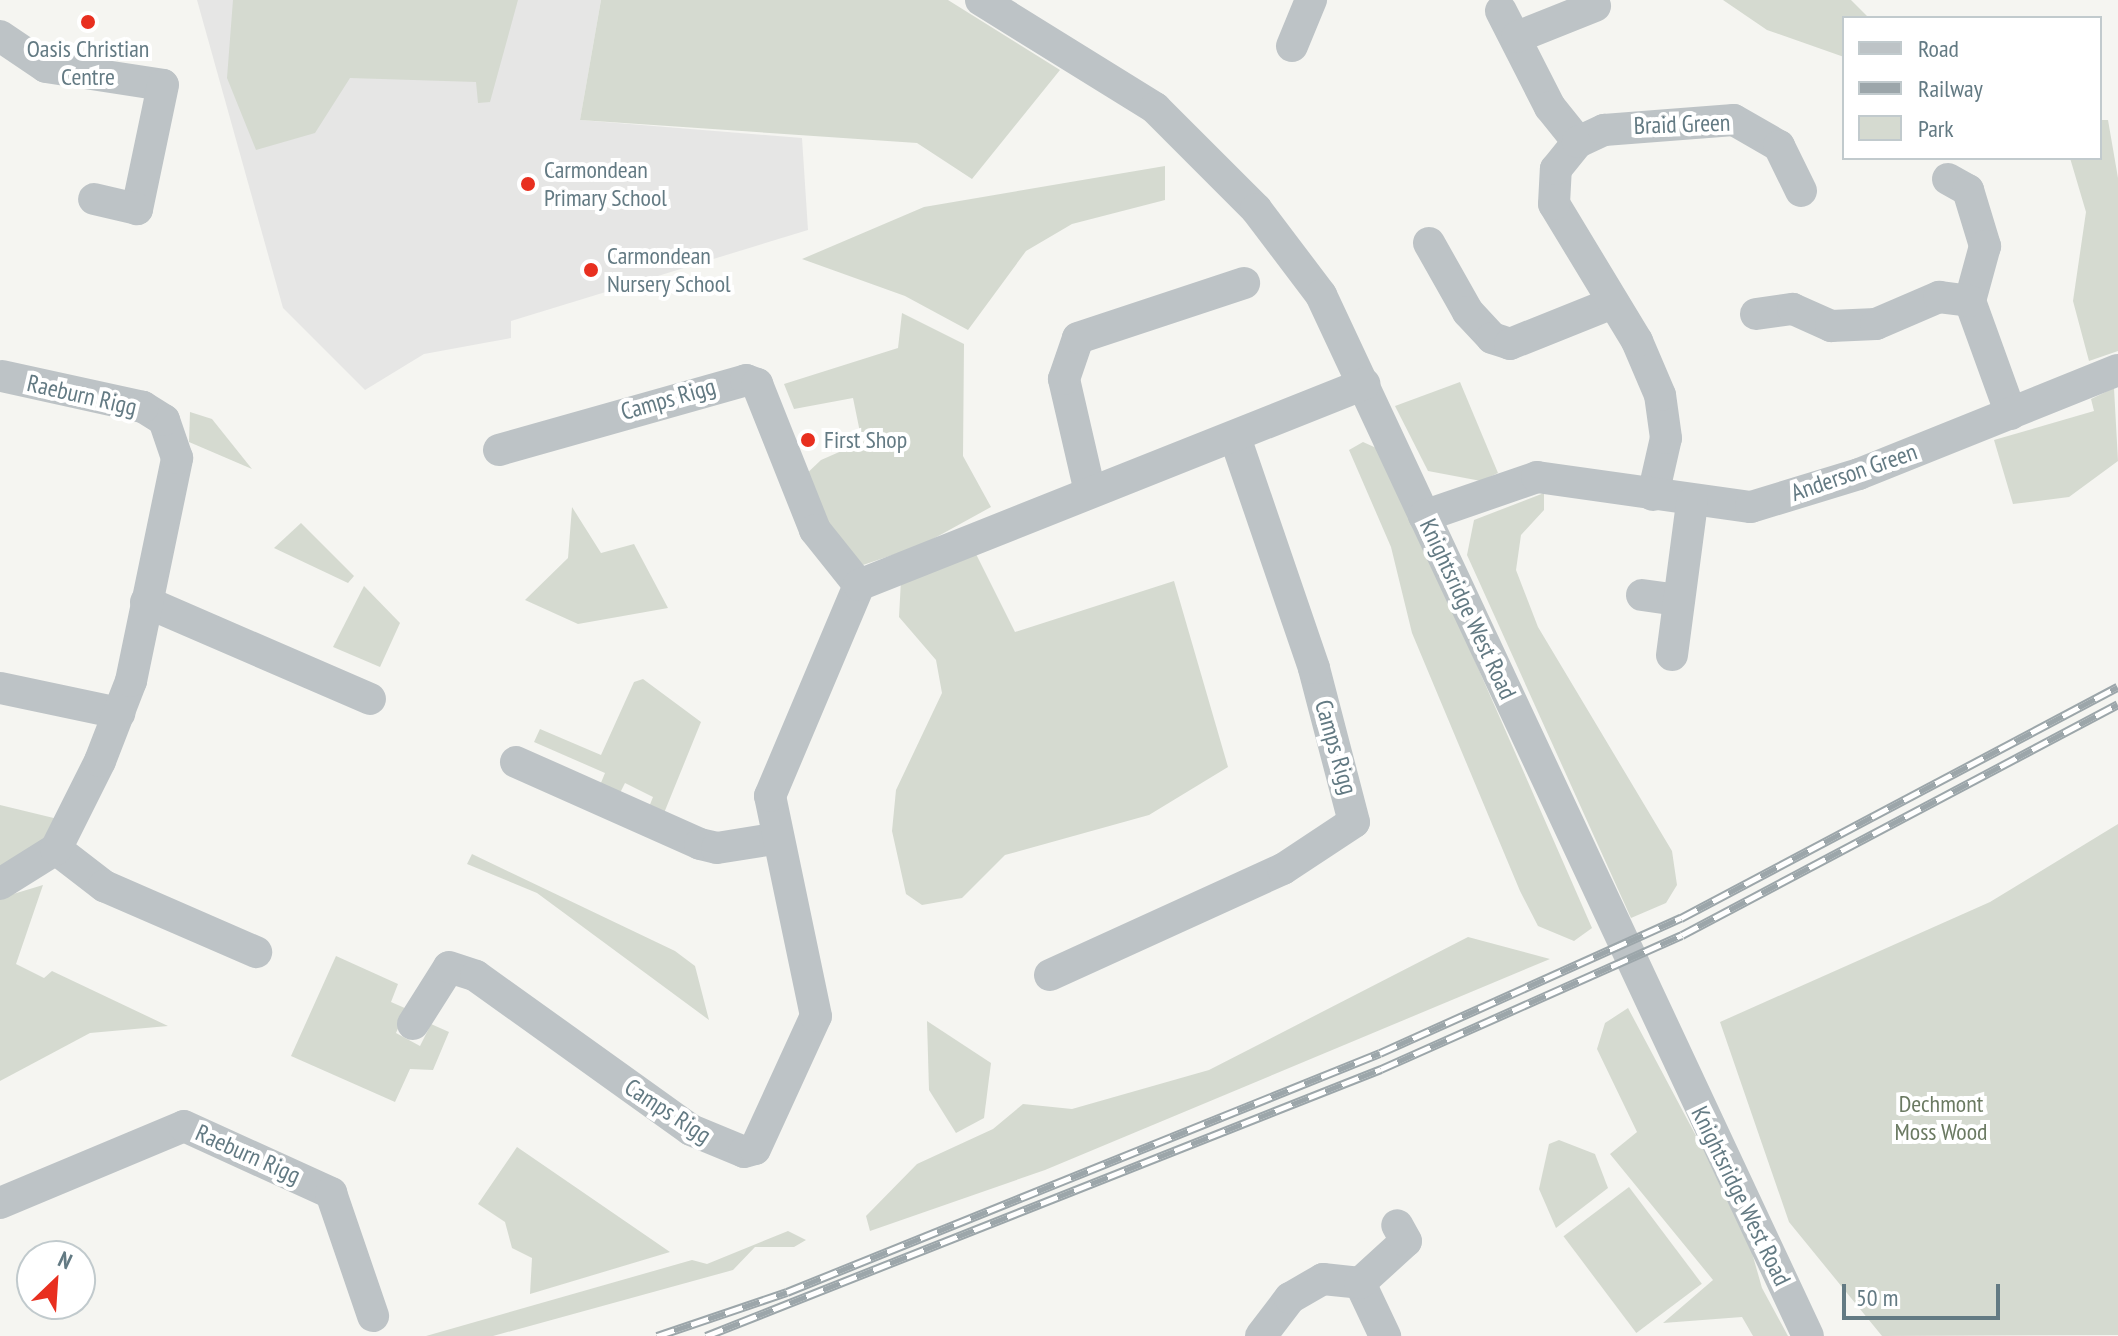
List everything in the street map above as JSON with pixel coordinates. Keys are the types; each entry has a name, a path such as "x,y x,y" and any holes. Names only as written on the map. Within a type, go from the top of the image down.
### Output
{"street":[{"name":"Knightsridge West Road","path":"989,2 1085,58 1193,143 1256,209 1321,295 1572,838 1808,1336"},
{"path":"1595,6 1509,24 1550,107 1578,142 1556,169 1554,204 1610,304 1637,341 1666,417 1653,495"},
{"path":"1292,46 1315,11"},
{"path":"0,36 46,67 152,75 137,209 94,199"},
{"name":"Braid Green","path":"1578,142 1648,121 1690,128 1734,120 1779,146 1801,191"},
{"path":"1948,179 1968,190 1985,246 1970,301 2011,414"},
{"path":"1429,243 1468,312 1492,338 1510,344 1610,304"},
{"path":"1090,492 1064,379 1078,338 1244,283"},
{"path":"1756,314 1793,309 1831,326 1876,324 1939,297 1970,301"},
{"name":"Anderson Green","path":"1424,516 1537,477 1692,503 1751,507 2011,414 2118,370"},
{"name":"Raeburn Rigg","path":"2,376 143,407 164,420 177,458 119,713 56,849"},
{"name":"Camps Rigg","path":"413,1024 449,967 476,976 691,1130 744,1152 755,1149 816,1027 774,839 770,796 777,765 859,585 815,530 757,384 746,380 499,450"},
{"path":"859,585 1090,492 1236,440 1364,384"},
{"name":"Camps Rigg","path":"1050,975 1283,869 1354,822 1314,668 1236,440"},
{"path":"1672,655 1692,503"},
{"path":"1642,595 1679,600"},
{"path":"146,602 370,699"},
{"path":"0,688 119,713"},
{"path":"516,762 700,844 717,848 774,839"},
{"path":"0,884 56,849 104,886 256,952"},
{"name":"Raeburn Rigg","path":"0,1203 184,1126 331,1193 373,1316"},
{"path":"1261,1336 1290,1298 1323,1279 1360,1283 1406,1241 1397,1225"},
{"path":"1360,1283 1385,1336"}],"shaded area":[{"name":"Carmondean Primary School","path":"197,0 601,0 580,120 802,138 808,230 511,321 511,338 424,354 365,390 283,308"}],"green space":[{"path":"233,0 518,0 490,102 478,103 476,82 350,78 315,133 256,150 227,78"},
{"path":"601,0 948,0 1060,70 972,179 917,143 580,120"},
{"path":"1723,0 1851,0 1867,16 1842,16 1842,56 1767,30"},
{"path":"2102,120 2108,120 2118,178 2118,351 2089,361 2073,301 2086,212 2071,160 2102,160"},
{"path":"1165,166 1165,200 1072,224 1026,251 968,330 905,296 802,259 924,207"},
{"path":"902,313 964,344 963,456 991,507 922,545 863,565 846,557 802,478 821,460 862,442 853,398 794,409 784,384 898,348"},
{"path":"1460,382 1498,473 1481,481 1428,471 1395,406"},
{"path":"2114,388 2118,461 2069,497 2013,504 1994,440 2094,411 2091,399"},
{"path":"190,412 212,419 252,469 189,442"},
{"path":"1363,442 1383,451 1592,928 1574,941 1538,926 1520,891 1412,633 1391,547 1349,450"},
{"path":"1544,493 1544,510 1521,535 1516,570 1538,627 1672,851 1677,885 1666,903 1631,918 1467,555 1474,520"},
{"path":"572,507 601,553 634,544 668,608 578,624 525,600 568,558"},
{"path":"301,523 354,576 348,583 274,548"},
{"path":"976,554 1015,632 1174,581 1228,767 1149,815 1005,855 962,898 922,905 906,894 892,831 896,790 942,693 936,660 899,617 901,580"},
{"path":"364,586 400,623 380,667 333,647"},
{"path":"643,679 701,722 662,818 647,812 653,797 625,783 617,799 598,790 605,773 534,742 540,729 601,755 634,682"},
{"path":"0,805 62,820 48,840 0,874"},
{"name":"Dechmont Moss Wood","path":"2118,824 2118,1335 1882,1336 1789,1222 1720,1022 1990,902"},
{"path":"472,854 675,951 695,966 709,1020 537,893 467,864"},
{"path":"43,885 16,964 44,978 52,971 168,1026 90,1033 0,1081 0,898"},
{"path":"1468,937 1550,959 1045,1170 870,1231 866,1216 917,1164 993,1129 1023,1104 1072,1109 1209,1070"},
{"path":"336,956 398,984 391,1002 407,1009 396,1033 420,1046 431,1024 449,1032 433,1070 410,1069 395,1102 291,1056"},
{"path":"1628,1008 1745,1228 1762,1288 1788,1336 1753,1336 1742,1317 1663,1323 1713,1280 1610,1154 1637,1132 1597,1049 1605,1023"},
{"path":"927,1021 991,1063 984,1118 956,1133 929,1090"},
{"path":"1559,1140 1595,1154 1608,1188 1556,1228 1539,1189 1549,1144"},
{"path":"517,1147 670,1252 530,1294 532,1258 512,1248 505,1222 478,1204"},
{"path":"1629,1187 1702,1284 1636,1333 1564,1236"},
{"path":"788,1231 806,1240 794,1247 755,1247 733,1270 493,1336 426,1336 692,1260 707,1264"}],"railway":[{"path":"657,1336 787,1292 1380,1053 1681,918 2118,687"},
{"path":"706,1336 1381,1069 1682,935 2118,704"}],"place":[{"name":"Oasis Christian Centre","path":"88,22"},
{"name":"Carmondean Primary School","path":"528,184"},
{"name":"Carmondean Nursery School","path":"591,270"},
{"name":"First Shop","path":"808,440"}]}
